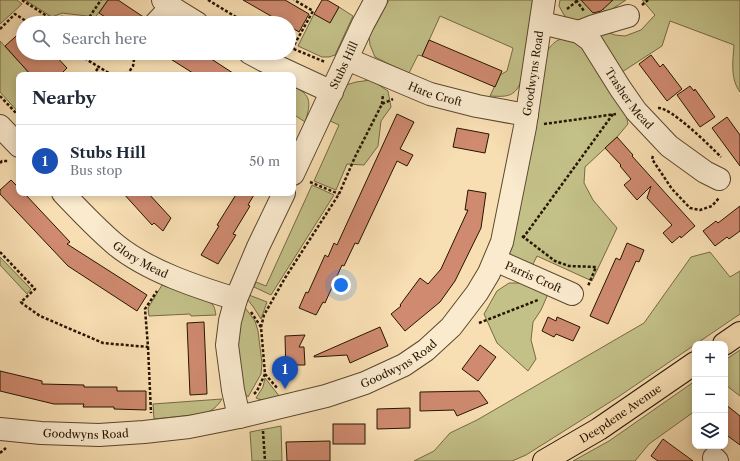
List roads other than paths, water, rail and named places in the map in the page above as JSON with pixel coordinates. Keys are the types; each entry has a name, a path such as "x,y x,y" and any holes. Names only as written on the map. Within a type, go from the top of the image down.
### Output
{"highway":[{"path":"728,341 740,333"},
{"name":"Deepdene Avenue","path":"544,461 599,429 692,366"}],"street":[{"name":"Stubs Hill","path":"300,177 332,92 363,24 376,0"},
{"name":"Goodwyns Road","path":"0,429 42,433 99,435 189,427 238,411 261,412 326,396 365,383 404,365 426,350 451,327 500,262 502,242 526,121 542,23 544,0"},
{"path":"160,16 167,3 186,16"},
{"path":"579,32 628,16"},
{"name":"Trasher Mead","path":"542,23 579,32 590,40 636,111 669,146 705,172 719,180"},
{"name":"Hare Croft","path":"347,59 430,94 526,121"},
{"path":"263,60 289,72"},
{"path":"296,75 332,92"},
{"name":"Glory Mead","path":"66,196 117,246 139,260 166,274 236,299"},
{"path":"238,411 233,390 227,345 230,321 236,299 258,247 283,196"},
{"name":"Parris Croft","path":"500,262 572,294"}],"place":[{"name":"Stubs Hill","path":"285,389"}]}
